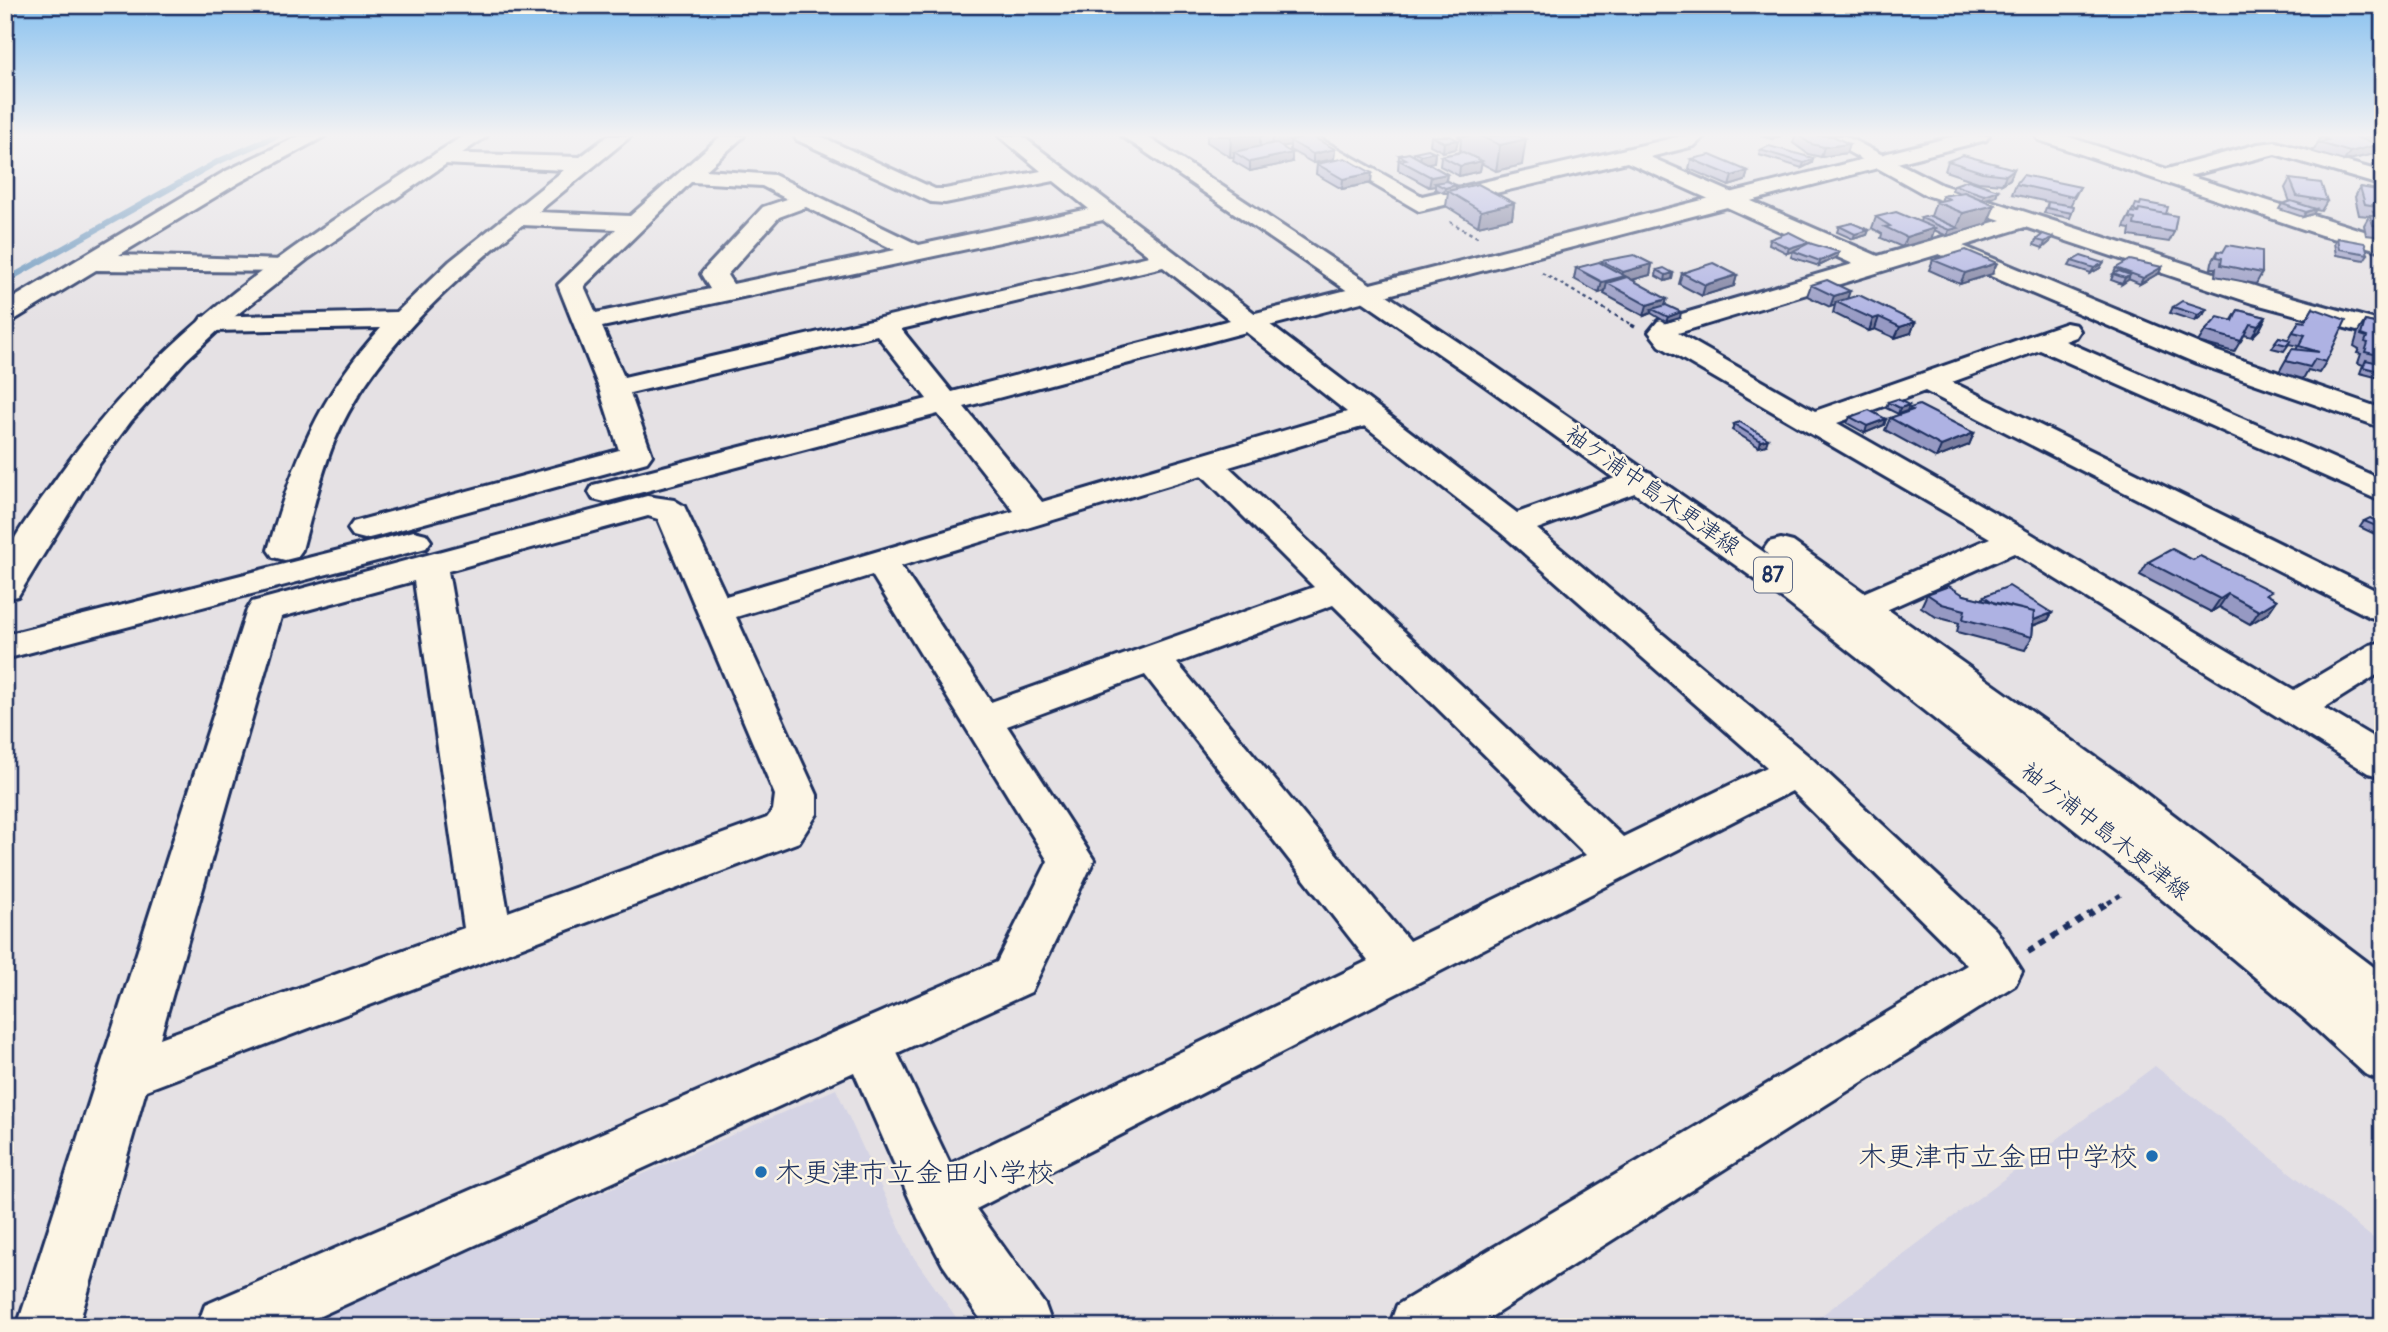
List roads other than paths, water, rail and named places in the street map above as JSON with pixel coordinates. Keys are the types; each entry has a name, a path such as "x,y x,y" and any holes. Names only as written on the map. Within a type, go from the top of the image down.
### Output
{"street":[{"path":"5,314 197,198"},
{"path":"5,589 62,491 99,440 141,391 211,323 283,267 385,198"},
{"path":"543,198 461,264 405,320 366,367 327,424 306,474 285,550 636,455 614,388 571,285 662,198"},
{"path":"804,198 906,246 914,254"},
{"path":"1090,198 1513,526 1797,770 1979,944 1998,971 1419,1327"},
{"name":"袖ケ浦中島木更津線","path":"1232,198 1380,290 1581,409 1862,607 2114,792 2383,1003"},
{"name":"袖ケ浦中島木更津線","path":"1250,198 1797,592 2167,877 2383,1058"},
{"path":"1409,198 1419,204 1445,198"},
{"path":"1726,198 1875,264"},
{"path":"5,647 1737,198"},
{"path":"1959,198 2261,297 2383,330"},
{"path":"2233,198 2329,230 2383,244"},
{"path":"725,293 713,274 771,212 808,200"},
{"path":"585,323 1108,212"},
{"path":"518,218 636,223"},
{"path":"2025,220 1668,327 1663,332 1670,340 2016,539 2383,762"},
{"path":"1940,246 2206,357 2383,419"},
{"path":"614,388 1167,259"},
{"path":"91,262 283,267"},
{"path":"1814,421 2109,316"},
{"path":"211,323 405,320"},
{"path":"884,326 1035,515"},
{"path":"2041,340 2383,492"},
{"path":"1928,381 2383,609"},
{"path":"715,611 1369,415"},
{"path":"1208,464 1616,857"},
{"path":"1513,526 1640,480"},
{"path":"47,1327 122,1075 265,610 647,506 662,507 672,513 796,795 795,814 783,830 122,1075"},
{"path":"1862,607 2016,539"},
{"path":"227,1327 1014,977 1071,860 881,562"},
{"path":"429,564 489,938"},
{"path":"982,720 1337,591"},
{"path":"2295,707 2383,654"},
{"path":"1153,659 1401,965"},
{"path":"938,1199 1616,857 1797,770"},
{"path":"867,1044 938,1199 964,1245 1023,1327"}],"waterway":[{"path":"5,281 153,198"}],"place":[{"name":"木更津市立金田中学校","path":"2152,1156"},
{"name":"木更津市立金田小学校","path":"761,1172"}]}
